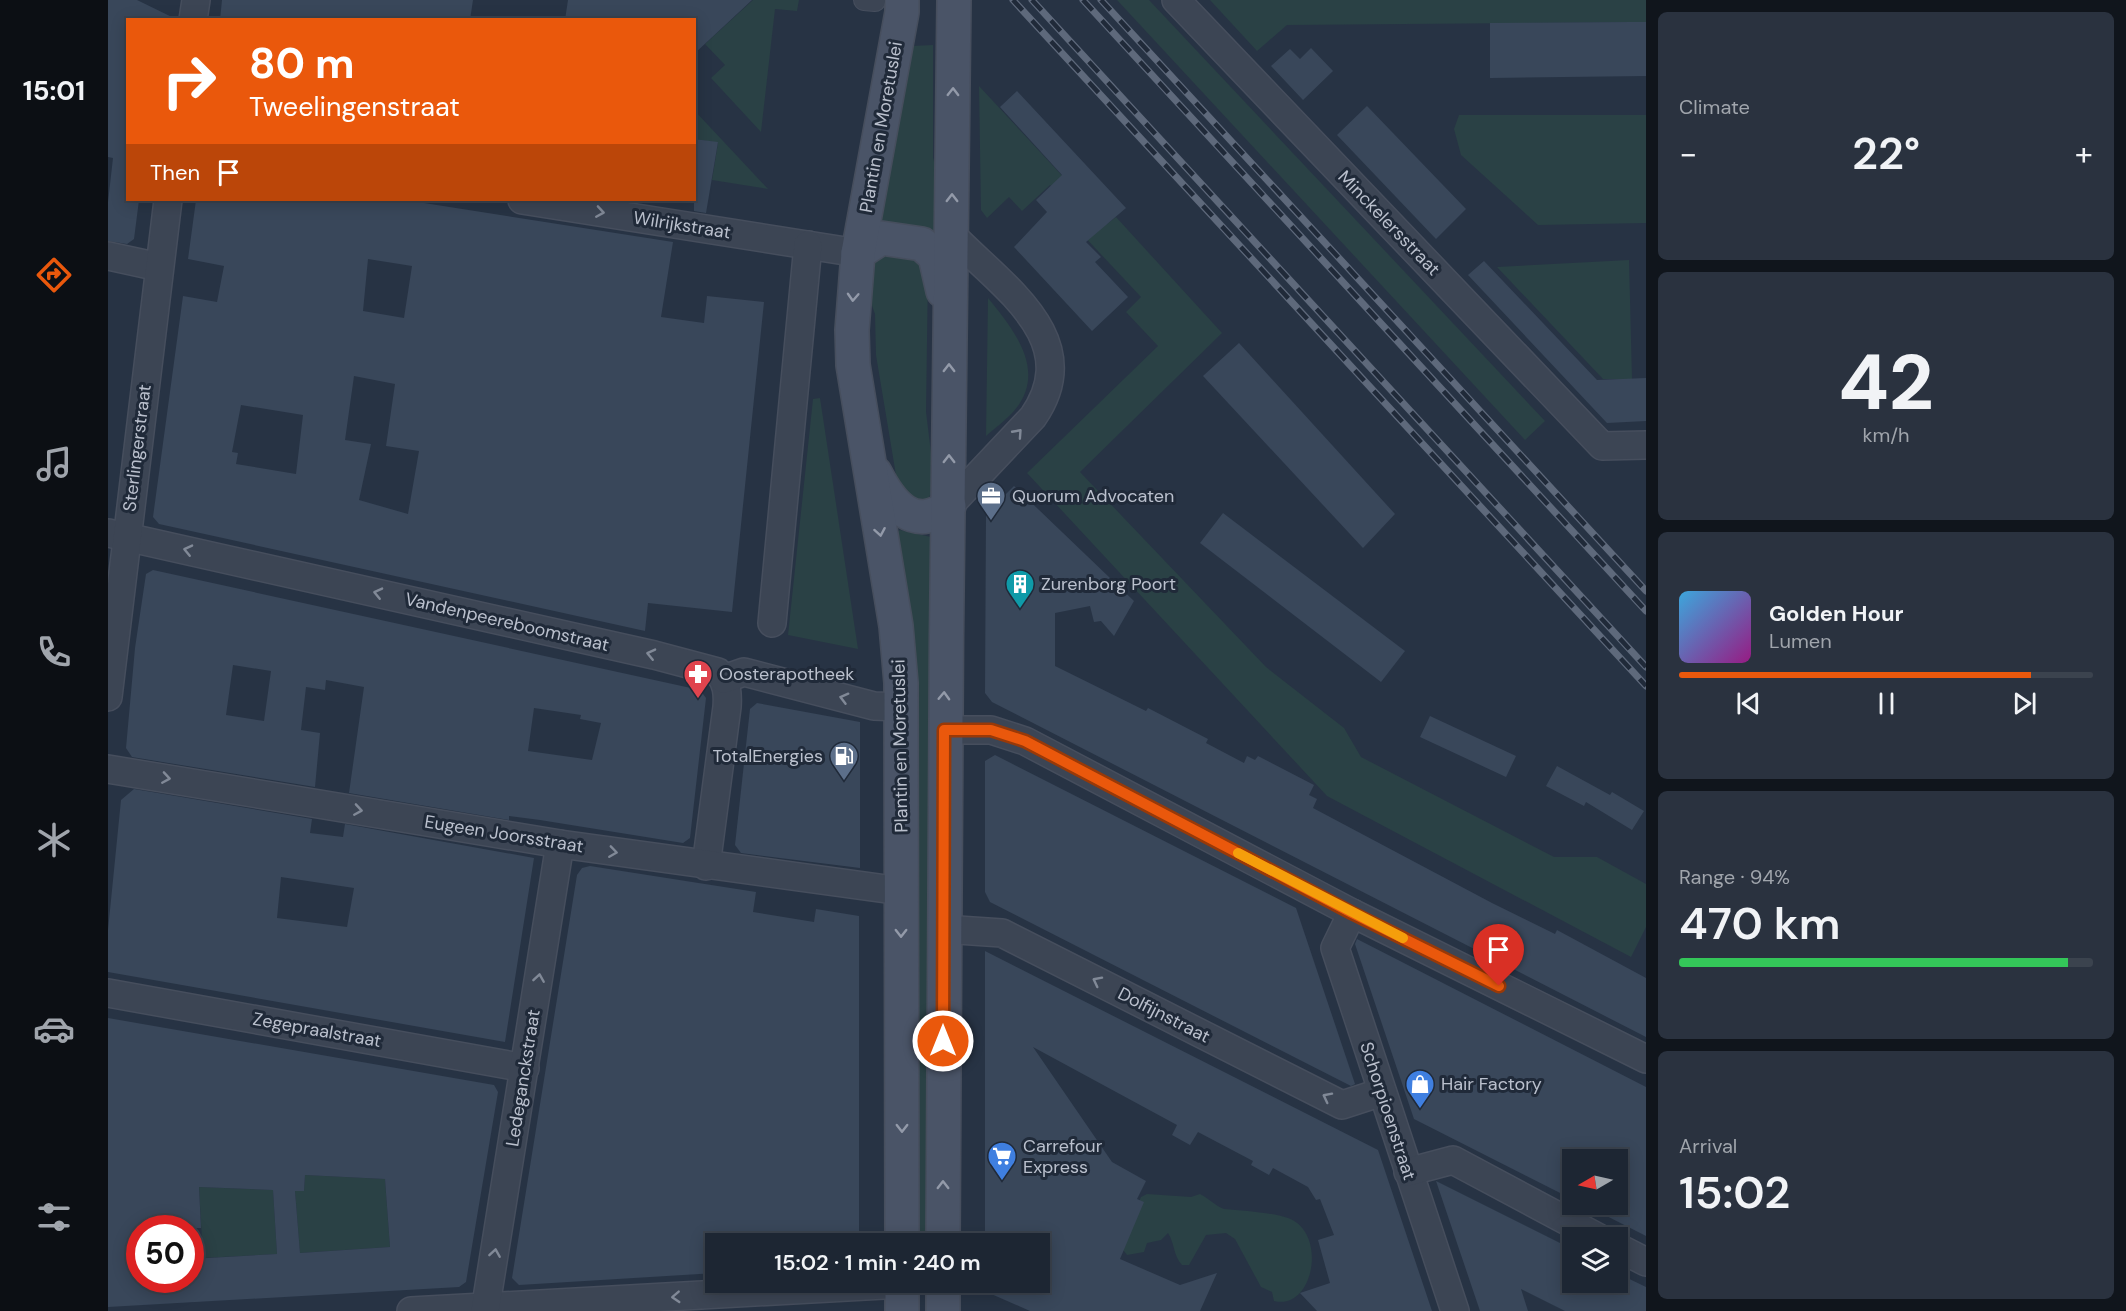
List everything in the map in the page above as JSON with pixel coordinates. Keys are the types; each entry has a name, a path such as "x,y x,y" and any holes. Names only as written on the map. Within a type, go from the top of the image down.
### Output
{"main road":[{"name":"Plantin en Moretuslei","path":"880,0 898,35 858,253 852,330 853,365 896,626 901,707 902,1233"},
{"path":"943,1233 944,730 949,506 949,319 954,0"},
{"path":"858,253 874,241 890,238 922,244 930,249 938,266 949,319"},
{"path":"868,458 885,493 906,513 930,516 949,506"}],"street":[{"path":"193,18 195,0"},
{"name":"Minckelersstraat","path":"1176,0 1602,446 1646,445"},
{"name":"Sterlingerstraat","path":"108,697 117,535 168,201"},
{"name":"Wilrijkstraat","path":"528,201 796,243"},
{"path":"949,506 1033,417 1049,387 1051,369 1051,353 1037,322 952,235"},
{"path":"772,623 796,243 858,253"},
{"path":"108,256 159,267"},
{"name":"Vandenpeereboomstraat","path":"117,535 697,665 718,672 724,679"},
{"path":"706,866 728,707 728,692 724,679 744,672 874,706 901,707"},
{"path":"944,730 991,730 1025,741 1352,913 1646,1059"},
{"name":"Eugeen Joorsstraat","path":"108,769 560,844 706,866 901,891"},
{"name":"Ledeganckstraat","path":"485,1309 560,844"},
{"name":"Schorpioenstraat","path":"1352,913 1335,948 1455,1311"},
{"name":"Dolfijnstraat","path":"943,929 1002,933 1342,1105 1382,1092"},
{"name":"Zegepraalstraat","path":"108,993 525,1068"},
{"path":"1408,1172 1453,1160 1578,1227"},
{"path":"1628,1253 1646,1262"},
{"path":"411,1311 902,1293"}],"green space":[{"path":"753,0 799,0 797,11 775,9 761,132 711,78 725,65 705,44"},
{"path":"1117,0 1149,0 1545,421 1525,440"},
{"path":"1210,0 1646,0 1646,22 1287,25 1257,51"},
{"path":"933,45 933,157 938,179 936,233 933,235 879,224 912,46"},
{"path":"979,86 1107,224 1116,217 1222,333 1080,472 1266,667 1344,728 1361,757 1554,857 1597,857 1646,884 1646,927 1631,957 1327,796 1027,473 1158,346 1126,312 1141,297 1066,217 1074,209 1050,185 1022,211 1009,197 987,218 981,210"},
{"path":"696,112 768,189 712,180 718,143 696,139"},
{"path":"1459,115 1646,115 1646,223 1538,225 1461,155 1454,129"},
{"path":"909,248 928,271 926,412 934,477 934,487 928,499 914,503 897,481 876,355 875,314 867,292 876,253"},
{"path":"1629,260 1632,379 1603,379 1497,267"},
{"path":"988,298 1017,337 1028,366 1028,381 1024,396 1014,411 986,436"},
{"path":"820,398 858,649 788,635 813,399"},
{"path":"900,530 931,537 930,1233 913,1233 897,532"},
{"path":"305,1175 385,1179 390,1247 300,1253 295,1191 304,1191"},
{"path":"199,1187 273,1190 277,1254 204,1258 204,1215 201,1215"},
{"path":"1147,1194 1191,1197 1200,1194 1224,1209 1288,1218 1301,1226 1308,1238 1312,1253 1307,1283 1299,1294 1288,1301 1274,1301 1272,1292 1261,1287 1235,1239 1226,1233 1206,1235 1189,1265 1182,1265 1179,1261 1168,1233 1161,1240 1147,1243 1144,1252 1127,1255 1121,1247 1141,1197"}],"building":[{"path":"108,0 137,0 174,18 126,18 126,201 139,201 134,239 127,244 108,241 108,202 113,158 108,157"},
{"path":"222,0 473,0 470,18 220,18"},
{"path":"568,0 752,0 696,52 696,18 565,18"},
{"path":"1646,22 1646,76 1490,78 1490,23"},
{"path":"1311,48 1333,71 1303,100 1271,66 1290,49 1300,59"},
{"path":"1017,91 1126,208 1086,242 1101,257 1095,262 1128,297 1092,331 1014,247 1047,212 1036,200 1062,175 1000,107"},
{"path":"1367,106 1466,209 1436,239 1337,135"},
{"path":"696,139 718,142 706,213 694,211"},
{"path":"196,201 411,201 673,242 661,317 704,323 707,296 764,302 732,612 648,603 645,631 159,524 153,517 183,296 217,302 224,266 188,259","holes":["368,259 412,266 404,318 363,311","354,376 395,384 386,446 419,451 408,514 359,500 371,444 345,440","241,405 303,415 296,474 236,464 238,453 232,452"]},
{"path":"1484,261 1597,380 1646,378 1646,421 1607,423 1468,275"},
{"path":"1239,343 1395,514 1363,548 1203,376"},
{"path":"1014,486 1134,601 1114,636 1101,621 1094,622 1090,606 1055,613 1055,666 1146,711 1148,708 1208,739 1206,743 1244,763 1247,756 1255,760 1258,756 1314,785 1309,795 1317,799 1313,808 1492,903 1555,934 1557,930 1646,978 1646,1037 992,702 985,693 986,514"},
{"path":"1223,513 1405,651 1381,682 1200,543"},
{"path":"153,570 700,690 706,698 690,838 683,843 540,820 509,816 509,820 349,793 364,687 326,680 325,690 306,687 301,730 320,733 315,787 132,757 126,748 135,648 146,574","holes":["233,665 271,671 264,721 226,715","534,708 581,715 580,719 601,723 592,760 528,751"]},
{"path":"757,703 860,722 860,868 741,853 735,845 750,709"},
{"path":"1430,716 1516,756 1506,777 1420,737"},
{"path":"995,755 1296,908 1355,1084 1351,1086 990,902 985,892 985,761"},
{"path":"1557,766 1610,795 1612,792 1644,811 1632,830 1586,802 1584,806 1546,786"},
{"path":"134,789 312,819 310,833 343,837 345,824 534,858 505,1042 108,972 108,930 121,800","holes":["281,877 354,888 347,927 277,918"]},
{"path":"590,866 756,892 753,912 814,922 816,909 859,916 859,1233 705,1233 705,1274 519,1285 512,1278 577,875 582,868"},
{"path":"1357,939 1646,1087 1646,1236 1605,1215 1628,1215 1628,1149 1562,1149 1562,1194 1414,1119 1355,944"},
{"path":"985,951 1378,1150 1432,1311 1317,1311 1300,1293 1330,1283 1318,1240 1334,1235 1320,1199 1316,1200 1308,1187 1273,1168 1269,1175 1251,1165 1253,1161 1198,1132 1190,1145 1172,1135 1177,1125 1033,1047 1112,1162 1146,1181 1137,1199 1144,1202 1120,1259 1180,1285 1217,1273 1200,1311 1030,1311 989,1293 1050,1293 1050,1233 985,1233"},
{"path":"108,1018 494,1085 498,1092 466,1282 459,1287 108,1307","holes":["305,1175 385,1179 390,1247 300,1253 295,1191 304,1191"]},
{"path":"1436,1181 1562,1244 1562,1293 1628,1293 1628,1278 1646,1287 1646,1311 1565,1311 1521,1289 1528,1311 1480,1311"}],"railway":[{"path":"1013,0 1646,686"},
{"path":"1032,0 1646,667"},
{"path":"1083,0 1646,611"},
{"path":"1101,0 1646,591"}],"slow traffic":[{"path":"1238,853 1403,938"}],"place":[{"name":"Quorum Advocaten","path":"991,522"},
{"name":"Zurenborg Poort","path":"1020,610"},
{"name":"Oosterapotheek","path":"698,700"},
{"name":"TotalEnergies","path":"844,782"},
{"name":"Hair Factory","path":"1420,1110"},
{"name":"Carrefour Express","path":"1002,1182"}],"route":[{"path":"943,1041 944,730 991,730 1025,741 1352,913 1499,986"}]}
